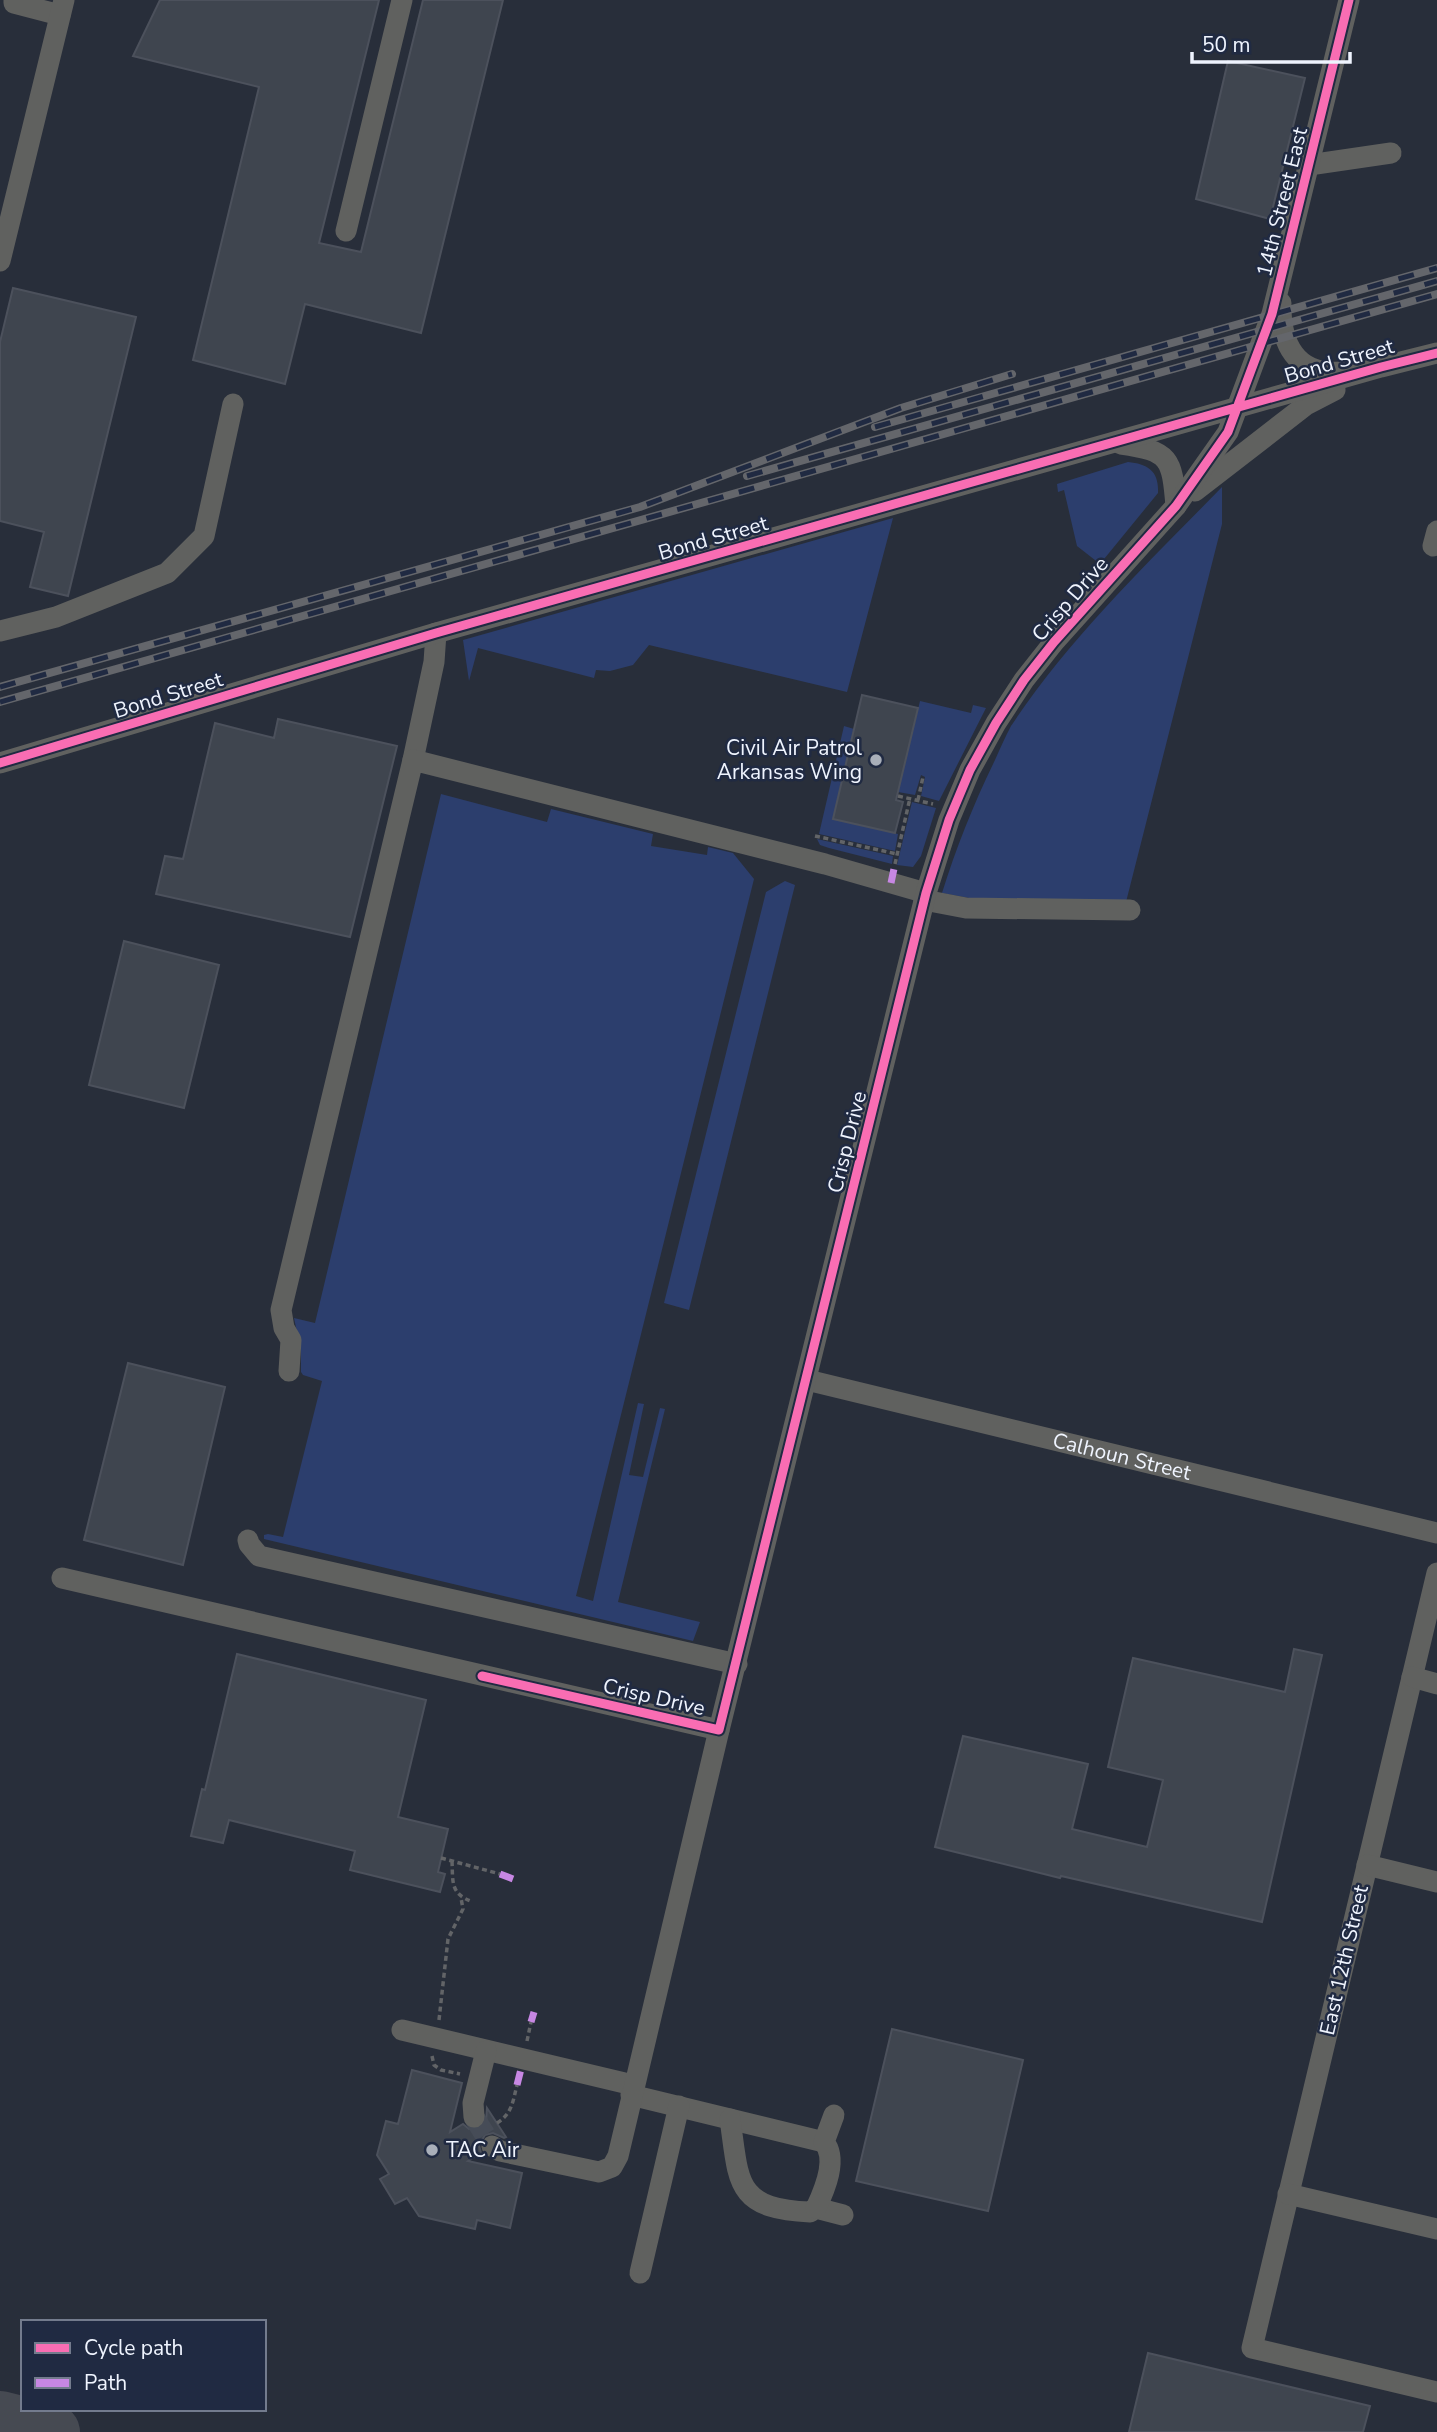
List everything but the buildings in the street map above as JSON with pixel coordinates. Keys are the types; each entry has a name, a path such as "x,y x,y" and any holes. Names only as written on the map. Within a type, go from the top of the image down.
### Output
{"street":[{"path":"0,261 5,219 62,7 14,3 14,0"},
{"path":"346,231 402,0"},
{"name":"14th Street East","path":"1238,408 1266,335 1284,272 1349,0"},
{"path":"1310,165 1391,153"},
{"path":"1284,272 1280,306 1282,325 1290,351 1301,363 1316,372 1330,373 1381,366"},
{"name":"Bond Street","path":"0,763 436,633 1381,366 1437,353"},
{"name":"Crisp Drive","path":"1176,506 1306,405 1381,366"},
{"path":"0,631 56,617 167,573 204,536 233,404"},
{"name":"Crisp Drive","path":"62,1578 719,1730 925,897 949,820 970,770 1024,680 1054,642 1176,506 1228,432 1238,408"},
{"path":"1112,442 1150,448 1167,459 1173,475 1176,506"},
{"path":"289,1371 291,1340 284,1328 281,1310 413,760 434,662 436,633"},
{"path":"413,760 825,863 966,908 1130,910"},
{"name":"Calhoun Street","path":"807,1380 1437,1533"},
{"path":"248,1539 248,1544 259,1556 737,1664"},
{"name":"East 12th Street","path":"1437,1573 1252,2348 1437,2392"},
{"path":"1412,1677 1437,1684"},
{"path":"492,2146 500,2151 599,2172 612,2167 618,2156 719,1730"},
{"path":"1367,1865 1437,1882"},
{"path":"402,2030 486,2050 680,2106 824,2141 830,2149 831,2161 823,2194 816,2208 810,2212 767,2206 745,2191 737,2175 730,2119"},
{"path":"474,2117 473,2103 486,2050"},
{"path":"640,2273 680,2106"},
{"path":"824,2141 834,2115"},
{"path":"1289,2194 1437,2229"},
{"path":"816,2208 843,2215"}],"path":[{"path":"918,800 923,777"},
{"path":"898,796 938,805"},
{"path":"895,864 910,798"},
{"path":"815,836 897,854"},
{"path":"441,1858 500,1874"},
{"path":"438,2027 448,1938 463,1909 453,1885 452,1861"},
{"path":"460,1898 473,1902"},
{"path":"526,2047 531,2022"},
{"path":"433,2047 434,2065 441,2070 468,2076"},
{"path":"497,2123 507,2117 517,2085"}],"shaded area":[{"path":"1128,462 1151,470 1157,479 1158,493 1100,564 1077,546 1064,490 1058,492 1057,484"},
{"path":"1222,487 1222,524 1126,902 980,900 942,893 973,809 1011,726 1084,631"},
{"path":"893,518 847,692 649,645 633,665 610,671 596,670 594,678 478,648 469,681 463,640"},
{"path":"920,701 971,713 973,705 986,708 939,801 921,796 925,777 921,775 915,795 898,792"},
{"path":"844,726 854,729 833,818 898,834 895,851 819,834"},
{"path":"441,794 547,822 551,809 653,834 651,846 707,855 708,847 733,853 754,879 576,1596 593,1601 638,1403 644,1404 629,1475 643,1477 660,1408 665,1409 618,1602 700,1622 693,1641 264,1539 264,1535 268,1534 283,1537 322,1381 301,1372 301,1350 294,1318 315,1323"},
{"path":"912,802 936,808 921,856 913,867 897,865"},
{"path":"817,839 893,856 892,864 820,845"},
{"path":"785,881 795,885 689,1310 664,1303 766,892"}],"taxiway":[{"path":"0,2419 52,2432"}],"tunnel":[{"path":"474,2117 492,2146"}],"railway":[{"path":"875,427 1437,268"},
{"path":"747,476 1437,281"},
{"path":"0,702 1437,294"},
{"path":"0,687 640,507 901,408 1012,374"}],"marked path":[{"path":"891,883 895,864"},
{"path":"500,1874 513,1879"},
{"path":"531,2022 534,2012"},
{"path":"517,2085 521,2069"}],"cycle path":[{"path":"482,1676 719,1730 926,893 949,820 970,770 1024,680 1054,642 1176,506 1228,432 1272,314 1349,0"},
{"path":"0,763 436,633 1437,353"}],"place":[{"name":"Civil Air Patrol Arkansas Wing","path":"876,760"},
{"name":"TAC Air","path":"432,2150"}]}
